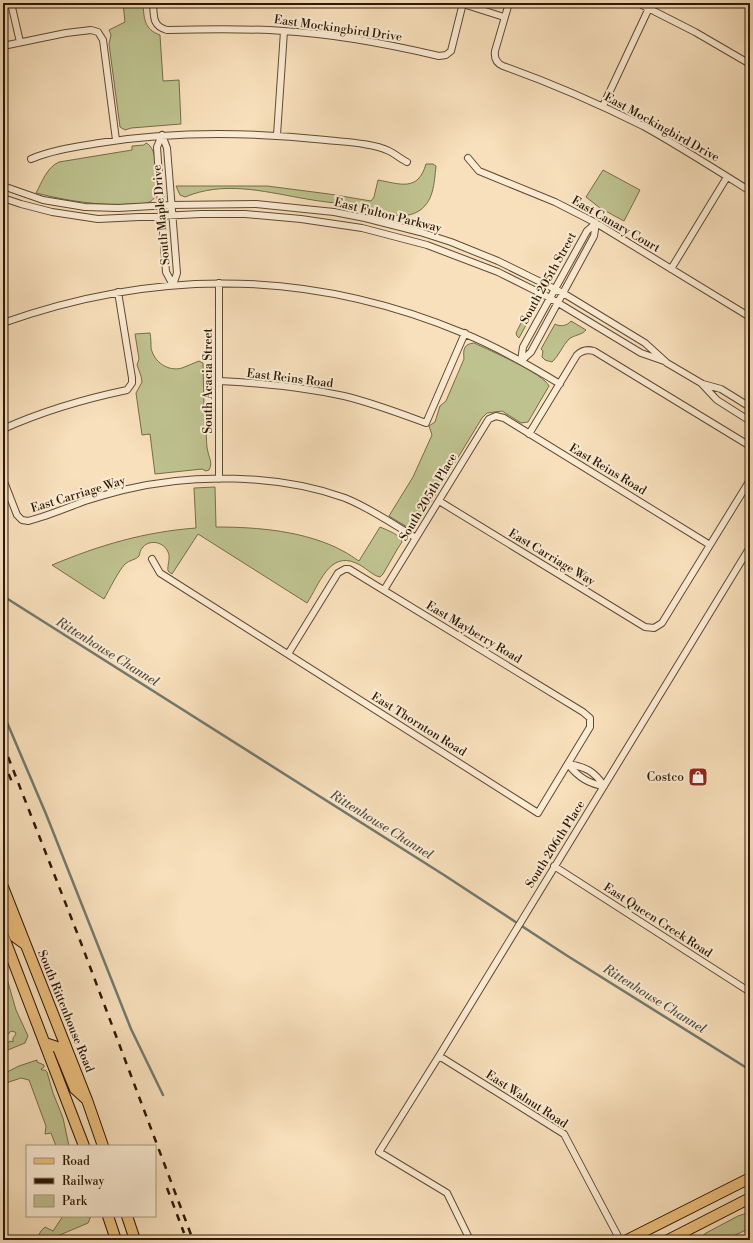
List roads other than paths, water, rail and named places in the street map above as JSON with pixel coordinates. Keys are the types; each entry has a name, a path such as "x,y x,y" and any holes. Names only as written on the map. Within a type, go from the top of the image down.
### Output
{"main road":[{"name":"South Rittenhouse Road","path":"3,887 87,1100 103,1145"},
{"path":"3,909 15,937 26,945"},
{"path":"3,935 84,1145"},
{"path":"45,1043 57,1047 75,1089 87,1100"},
{"path":"627,1240 750,1178"},
{"path":"668,1240 750,1198"},
{"path":"108,1217 116,1240"},
{"path":"112,1228 128,1219 135,1240"}],"street":[{"path":"11,3 20,42"},
{"name":"East Mockingbird Drive","path":"153,3 154,19 156,24 160,28 167,30 214,29 284,31 362,40 439,56 446,56 451,50 463,4"},
{"path":"463,4 504,17 509,3"},
{"path":"638,3 702,35 750,64"},
{"path":"603,106 649,8"},
{"name":"East Mockingbird Drive","path":"504,17 495,50 495,60 501,65 603,106 664,138 750,191"},
{"path":"3,46 91,30 98,32 103,40 116,140"},
{"path":"277,135 284,31"},
{"path":"31,159 48,153 116,140 231,133 277,135 364,145 389,150 407,162"},
{"name":"South Maple Drive","path":"162,136 167,148 170,205 172,215 176,273 173,285"},
{"name":"South Maple Drive","path":"162,136 157,147 160,205 166,272 173,285"},
{"name":"East Canary Court","path":"468,158 479,171 555,202 596,223 750,317"},
{"path":"671,269 727,176"},
{"name":"East Fulton Parkway","path":"3,186 43,200 85,207 118,208 160,205 256,204 334,212 420,232 475,251 555,288 645,343 667,363"},
{"name":"East Fulton Parkway","path":"3,198 21,204 76,217 109,219 172,215 271,215 332,222 362,228 427,245 465,258 509,277 558,302 641,353 667,363 701,383 721,389 750,407"},
{"name":"South 205th Street","path":"521,361 523,347 555,288 587,231 596,223"},
{"name":"South 205th Street","path":"521,361 531,352 594,236 596,223"},
{"name":"South Acacia Street","path":"219,284 219,479"},
{"path":"3,323 75,301 118,292 173,285 261,285 304,289 345,296 426,318 465,333 521,361 560,384"},
{"path":"3,429 22,420 58,407 96,396 127,390 132,384 132,378 118,292"},
{"name":"East Reins Road","path":"219,381 304,388 346,396 387,408 426,423 465,333"},
{"path":"529,434 577,355 583,350 589,350 594,351 750,446"},
{"name":"East Fulton Parkway","path":"701,383 717,400 750,421"},
{"name":"East Reins Road","path":"493,417 499,416 504,418 710,545"},
{"name":"South 205th Place","path":"384,590 487,422 493,417"},
{"name":"East Carriage Way","path":"3,479 17,515 22,520 28,521 87,500 124,490 181,481 219,479 260,481 326,492 365,507 416,538"},
{"path":"710,545 750,480"},
{"name":"East Carriage Way","path":"439,501 645,627 654,628 662,623 710,545"},
{"name":"South 206th Place","path":"470,1240 447,1193 379,1152 750,547"},
{"name":"East Thornton Road","path":"152,559 160,573 538,813 568,764"},
{"name":"East Mayberry Road","path":"288,654 338,572 344,569 353,571 583,712 590,718 590,728 568,764"},
{"path":"568,764 582,766 597,776 604,786"},
{"path":"568,764 575,774 593,784 604,786"},
{"name":"East Queen Creek Road","path":"554,866 750,992"},
{"name":"East Walnut Road","path":"439,1056 564,1134 620,1240"}],"waterway":[{"name":"Rittenhouse Channel","path":"3,596 444,875 566,955 750,1070"},
{"path":"3,713 46,814 131,1029 163,1095"}],"railway":[{"path":"3,744 78,935 193,1240"},
{"path":"3,761 12,782"},
{"path":"167,1188 184,1233"}],"place":[{"name":"Costco","path":"698,777"}]}
